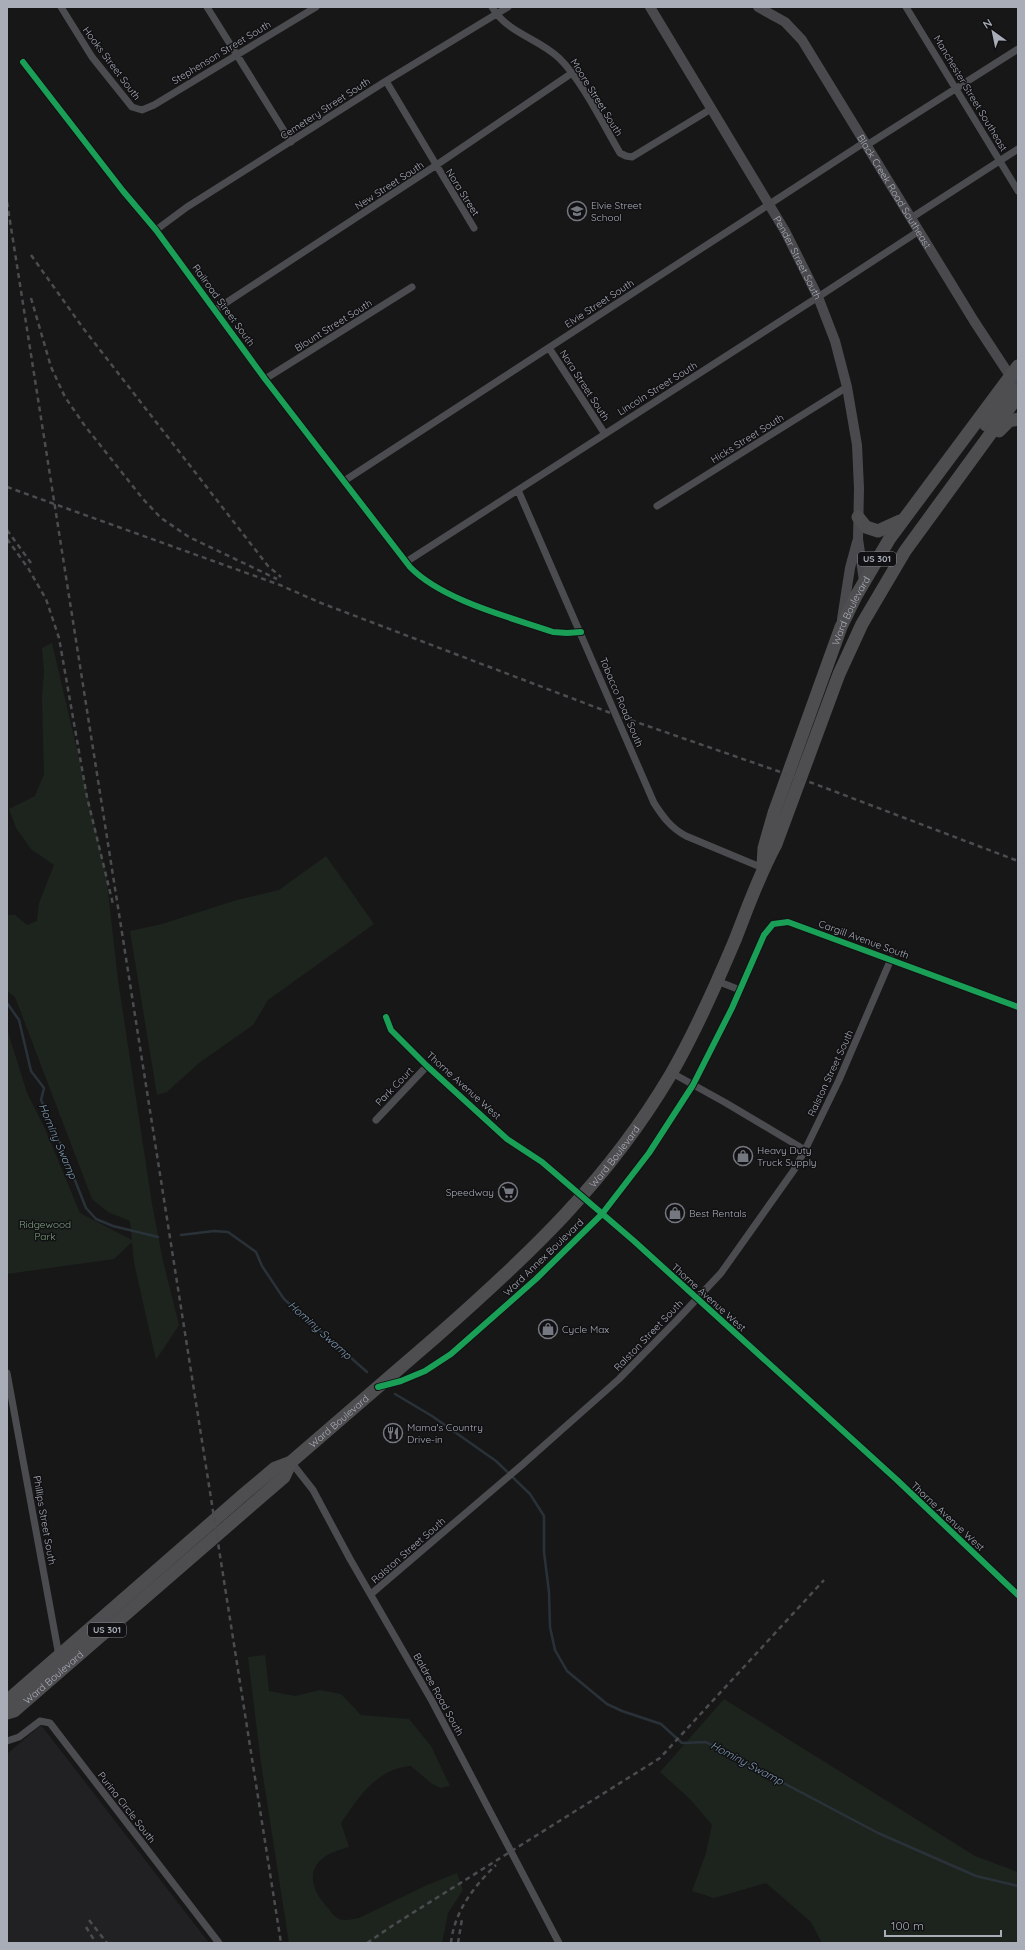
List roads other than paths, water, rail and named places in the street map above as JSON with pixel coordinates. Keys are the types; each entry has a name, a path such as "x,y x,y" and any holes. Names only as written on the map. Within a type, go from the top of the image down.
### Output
{"highway":[{"name":"Ward Boulevard","path":"7,1701 264,1477 275,1468 291,1462 529,1254 583,1197 631,1135 672,1073 717,981 763,868 776,844 839,674 866,616 905,551 982,445 1016,382"},
{"name":"Ward Boulevard","path":"763,868 764,848 774,813 841,627 864,581 890,538 1016,382"},
{"path":"918,533 944,484 1016,382"},
{"path":"982,445 993,440 1003,425 1009,421 1018,419"},
{"path":"858,517 866,527 878,531 904,520"},
{"path":"864,581 866,616"},
{"name":"Ward Boulevard","path":"7,1713 14,1711 284,1477 291,1462"}],"street":[{"name":"Hooks Street South","path":"61,7 86,47 132,107 136,109"},
{"path":"207,7 291,142"},
{"name":"Stephenson Street South","path":"136,109 142,110 154,105 316,7"},
{"name":"Moore Street South","path":"492,7 496,14 510,28 550,50 572,73 620,153 626,156 632,157 711,109"},
{"name":"Cemetery Street South","path":"156,230 187,207 386,81 508,7"},
{"name":"Pender Street South","path":"650,7 792,245 818,298 835,341 847,387 857,445 858,539 864,581"},
{"name":"Black Creek Road Southeast","path":"758,7 785,22 802,40 974,321 1016,382"},
{"name":"Manchester Street Southeast","path":"906,7 957,88 1018,191"},
{"name":"Elvie Street South","path":"344,481 768,205 1018,49"},
{"name":"Railroad Street South","path":"23,62 123,191 156,230 265,379 406,562 421,578 452,596 553,632 567,634 581,632"},
{"name":"New Street South","path":"215,310 435,166 572,73"},
{"path":"386,81 435,166"},
{"path":"911,218 1018,149"},
{"name":"Nora Street","path":"435,166 474,228"},
{"name":"Lincoln Street South","path":"406,562 818,298 919,231"},
{"name":"Blount Street South","path":"265,379 412,287"},
{"name":"Nora Street South","path":"549,348 604,434"},
{"name":"Hicks Street South","path":"657,506 847,387"},
{"name":"Tobacco Road South","path":"518,490 654,803 664,818 676,831 763,868"},
{"name":"Pender Street South","path":"841,627 850,568 858,539"},
{"name":"Cargill Avenue South","path":"740,990 764,935 773,924 788,922 1018,1007"},
{"name":"Ralston Street South","path":"371,1594 522,1465 619,1379 721,1273 794,1170 805,1150 839,1080 891,959"},
{"path":"717,981 740,990"},
{"name":"Ward Annex Boulevard","path":"378,1387 401,1381 426,1371 451,1354 536,1279 602,1214 649,1153 693,1085 740,990"},
{"name":"Thorne Avenue West","path":"386,1017 390,1030 427,1066 508,1139 542,1162 602,1214 897,1480 1018,1595"},
{"name":"Park Court","path":"376,1120 427,1066"},
{"path":"672,1073 805,1150"},
{"name":"Phillips Street South","path":"7,1374 9,1395 62,1670"},
{"name":"Baldree Road South","path":"291,1462 313,1490 432,1701 559,1943"},
{"name":"Purina Circle South","path":"7,1741 16,1739 40,1721 50,1723 219,1943"}],"waterway":[{"name":"Hominy Swamp","path":"7,1003 19,1020 31,1071 44,1088 41,1100 59,1140 86,1208 96,1219 113,1226 158,1237"},
{"name":"Hominy Swamp","path":"181,1235 214,1231 228,1232 256,1252 262,1266 284,1299 367,1372"},
{"name":"Hominy Swamp","path":"395,1394 432,1416 496,1461 530,1494 544,1516 544,1552 549,1592 550,1627 555,1650 567,1671 607,1704 622,1711 661,1724 682,1743 706,1742 878,1833 976,1876 1018,1886"}],"railway":[{"path":"7,202 281,1943"},
{"path":"31,255 83,328 268,566 281,577"},
{"path":"31,298 51,367 65,397 85,426 143,499 161,518 189,537 277,579"},
{"path":"7,487 280,585 321,603 616,715 815,784 1018,861"},
{"path":"7,530 31,563"},
{"path":"7,539 28,568 46,599 59,638 87,797 113,904"},
{"path":"367,1943 660,1758 824,1580"},
{"path":"451,1943 456,1921 466,1900 496,1865"},
{"path":"458,1943 462,1919"},
{"path":"89,1920 107,1943"},
{"path":"86,1927 96,1943"}],"place":[{"name":"Elvie Street School","path":"577,211"},
{"name":"Heavy Duty Truck Supply","path":"743,1156"},
{"name":"Speedway","path":"508,1192"},
{"name":"Best Rentals","path":"675,1213"},
{"name":"Cycle Max","path":"548,1329"},
{"name":"Mama's Country Drive-in","path":"393,1433"}],"park label":[{"name":"Ridgewood Park","path":"45,1230"}]}
